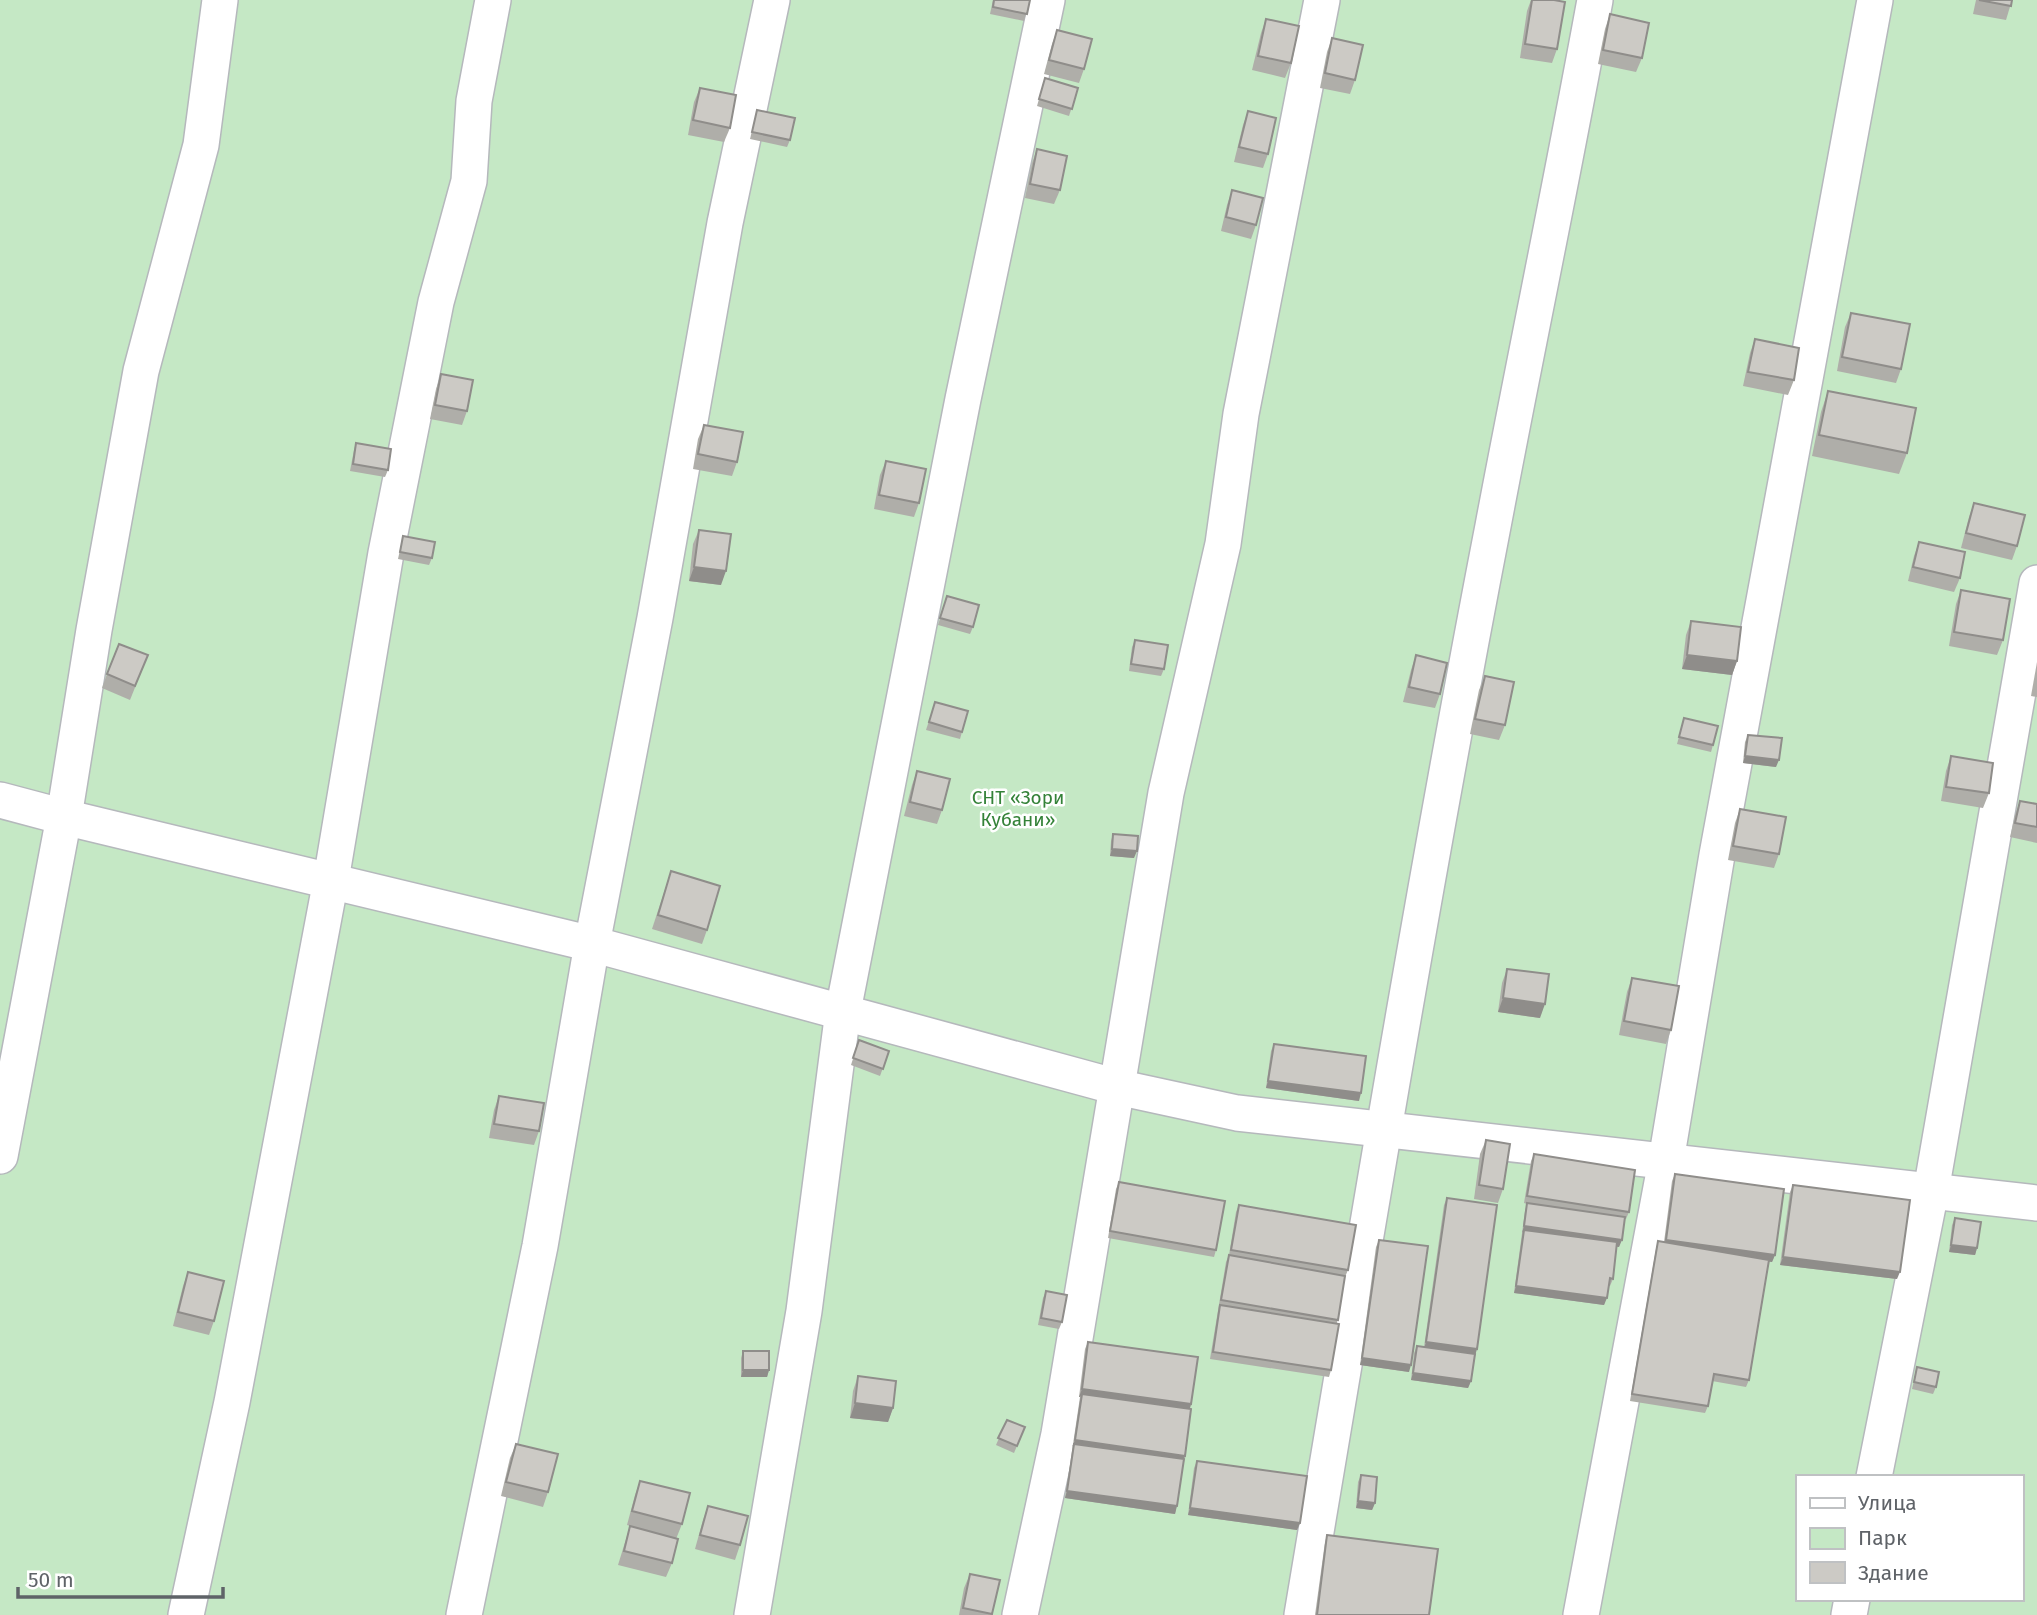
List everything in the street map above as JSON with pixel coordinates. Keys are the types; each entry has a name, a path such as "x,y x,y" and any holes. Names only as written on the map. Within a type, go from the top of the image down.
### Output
{"lane":[{"path":"0,1156 64,817 94,630 141,371 201,145 220,0"},
{"path":"186,1615 232,1402 331,880 386,553 436,302 469,181 474,101 493,0"},
{"path":"464,1615 540,1246 592,944 655,618 725,223 772,0"},
{"path":"752,1615 804,1311 843,1011 963,399 1047,0"},
{"path":"1020,1615 1059,1434 1166,793 1223,544 1241,414 1322,0"},
{"path":"1302,1615 1384,1128 1490,538 1567,159 1595,0"},
{"path":"1581,1615 1666,1161 1719,841 1875,0"},
{"path":"1874,1475 1931,1191 2037,583"},
{"path":"0,800 592,944 1117,1087 1237,1113 2037,1203"}],"green space":[{"name":"СНТ «Зори Кубани»","path":"0,0 2037,0 2037,1615 0,1615"}],"building":[{"path":"994,0 1030,0 1027,14 993,7"},
{"path":"1532,0 1565,2 1557,49 1525,44"},
{"path":"1979,0 2012,0 2011,6"},
{"path":"1610,14 1649,23 1642,58 1603,50"},
{"path":"1266,19 1299,26 1291,63 1258,56"},
{"path":"1057,30 1092,39 1084,69 1049,60"},
{"path":"1332,38 1363,45 1355,80 1325,73"},
{"path":"1045,78 1078,88 1072,109 1039,99"},
{"path":"700,88 736,95 730,128 693,120"},
{"path":"757,110 795,118 790,140 752,132"},
{"path":"1248,111 1276,118 1268,154 1239,147"},
{"path":"1037,149 1067,156 1060,190 1030,184"},
{"path":"1232,190 1263,198 1256,225 1226,217"},
{"path":"1851,313 1910,324 1901,369 1842,357"},
{"path":"1755,339 1799,348 1794,380 1748,372"},
{"path":"441,374 473,380 467,411 435,405"},
{"path":"1828,391 1916,408 1907,453 1819,435"},
{"path":"704,425 743,432 737,462 698,454"},
{"path":"356,443 391,449 388,470 353,464"},
{"path":"886,461 926,469 919,503 879,495"},
{"path":"1974,503 2025,515 2017,546 1966,533"},
{"path":"699,530 731,534 726,571 694,567"},
{"path":"403,536 435,542 432,558 400,552"},
{"path":"1919,542 1965,552 1960,578 1913,567"},
{"path":"1961,590 2010,599 2003,640 1954,632"},
{"path":"947,596 979,605 973,627 940,618"},
{"path":"1691,621 1741,627 1737,661 1687,655"},
{"path":"1135,640 1168,645 1164,669 1131,664"},
{"path":"119,644 148,655 135,686 107,674"},
{"path":"1416,655 1447,663 1440,694 1409,687"},
{"path":"1485,676 1514,682 1505,725 1475,719"},
{"path":"935,702 968,711 962,732 929,722"},
{"path":"1684,718 1718,726 1713,745 1679,737"},
{"path":"1748,735 1782,738 1779,760 1745,756"},
{"path":"1951,756 1993,763 1989,793 1946,787"},
{"path":"917,771 950,779 942,810 910,802"},
{"path":"2020,801 2037,804 2037,827 2015,823"},
{"path":"1740,809 1786,817 1779,854 1733,846"},
{"path":"1113,834 1138,836 1137,851 1112,849"},
{"path":"671,871 720,886 707,930 658,915"},
{"path":"1507,969 1549,974 1545,1004 1503,998"},
{"path":"1632,978 1679,986 1671,1030 1624,1021"},
{"path":"859,1040 889,1051 883,1069 853,1058"},
{"path":"1274,1044 1366,1056 1361,1093 1268,1081"},
{"path":"499,1096 544,1103 539,1131 494,1124"},
{"path":"1486,1140 1510,1144 1503,1189 1479,1185"},
{"path":"1534,1154 1635,1170 1629,1212 1527,1196"},
{"path":"1675,1174 1784,1189 1775,1255 1666,1240"},
{"path":"1119,1182 1225,1201 1216,1250 1110,1231"},
{"path":"1793,1185 1910,1200 1900,1272 1783,1257"},
{"path":"1447,1198 1497,1205 1477,1349 1426,1342"},
{"path":"1527,1203 1625,1217 1622,1240 1524,1226"},
{"path":"1239,1205 1356,1225 1348,1270 1231,1250"},
{"path":"1955,1218 1981,1222 1977,1248 1951,1245"},
{"path":"1524,1230 1617,1242 1613,1279 1610,1278 1607,1298 1516,1286"},
{"path":"1379,1240 1428,1246 1411,1365 1362,1358"},
{"path":"1658,1241 1769,1260 1749,1380 1714,1374 1708,1406 1632,1394"},
{"path":"1229,1255 1345,1276 1338,1320 1221,1300"},
{"path":"188,1272 224,1281 214,1321 178,1312"},
{"path":"1046,1291 1067,1295 1062,1322 1041,1318"},
{"path":"1220,1305 1339,1324 1331,1370 1213,1352"},
{"path":"1088,1342 1198,1357 1191,1404 1082,1389"},
{"path":"1417,1346 1475,1354 1471,1381 1413,1373"},
{"path":"743,1351 769,1351 769,1370 743,1370"},
{"path":"1917,1367 1939,1372 1936,1387 1914,1382"},
{"path":"858,1376 896,1381 893,1408 855,1403"},
{"path":"1082,1394 1191,1409 1185,1456 1075,1440"},
{"path":"1007,1420 1025,1427 1017,1446 998,1438"},
{"path":"516,1444 558,1454 548,1492 506,1482"},
{"path":"1074,1444 1184,1459 1177,1506 1067,1491"},
{"path":"1197,1461 1307,1476 1300,1523 1190,1508"},
{"path":"1361,1475 1377,1477 1375,1503 1358,1501"},
{"path":"640,1481 690,1493 682,1524 632,1511"},
{"path":"708,1506 748,1516 740,1545 700,1535"},
{"path":"630,1526 678,1539 672,1563 624,1551"},
{"path":"1327,1535 1438,1549 1429,1615 1317,1615"},
{"path":"970,1574 1000,1580 992,1614 963,1608"}]}
